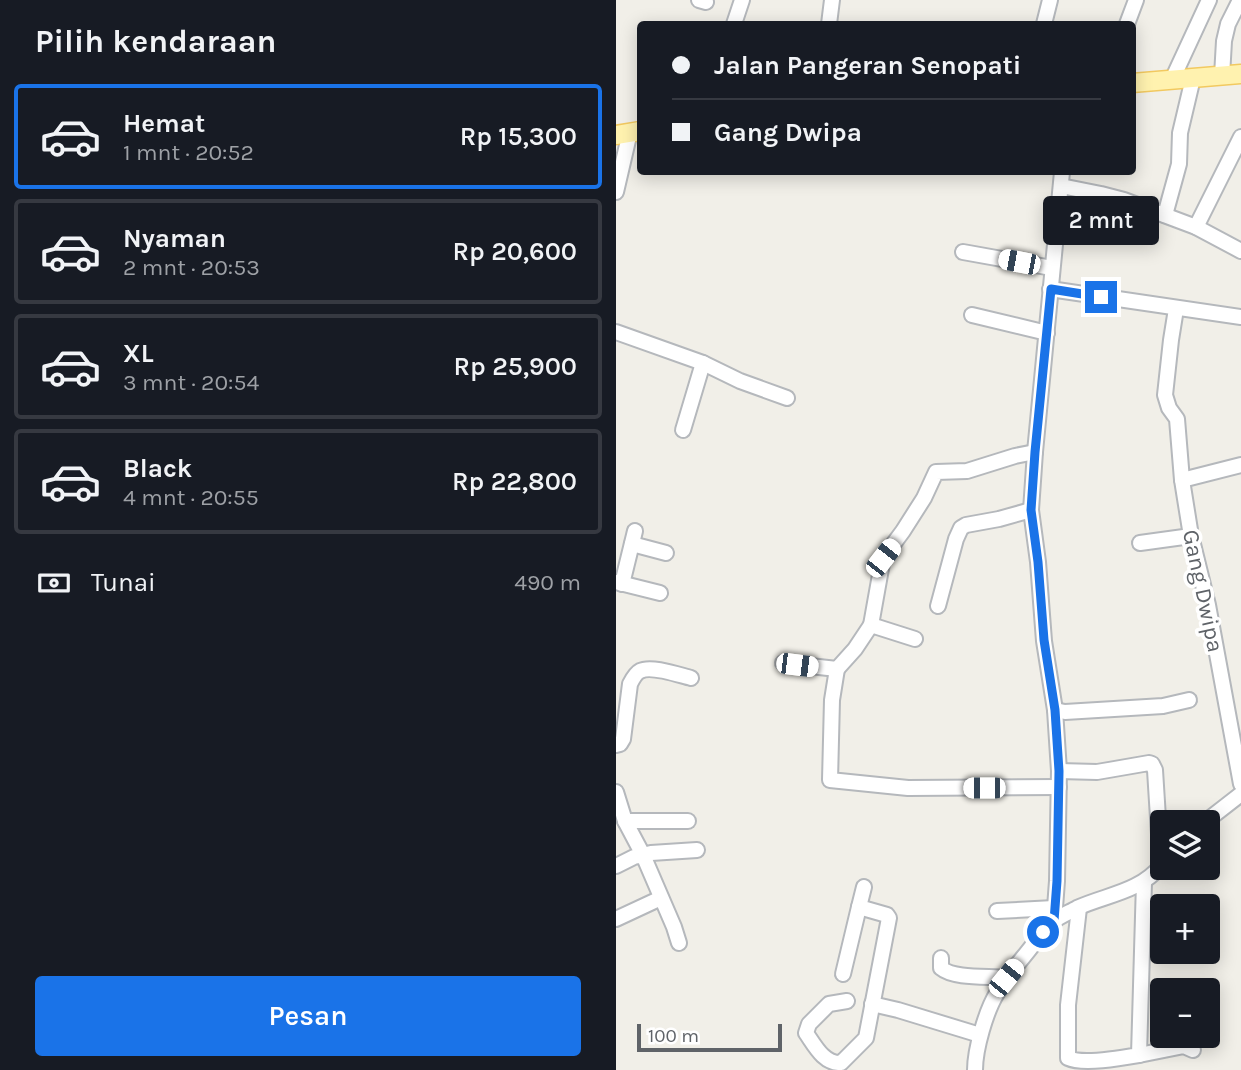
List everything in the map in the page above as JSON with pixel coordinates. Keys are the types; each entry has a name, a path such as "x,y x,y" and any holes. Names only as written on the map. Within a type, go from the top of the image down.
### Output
{"main road":[{"path":"1136,83 1241,74"}],"street":[{"path":"735,21 742,0"},
{"path":"829,21 832,0"},
{"path":"1045,21 1050,0"},
{"path":"1127,21 1136,0"},
{"path":"1172,80 1209,0"},
{"path":"1222,76 1228,24 1241,0"},
{"path":"1165,215 1177,175 1180,133 1193,78"},
{"path":"616,192 629,133"},
{"path":"1196,227 1241,137"},
{"path":"975,1070 980,1035 995,996 1054,915 1059,771 1055,710 1044,640 1031,510 1061,179 1196,227 1241,251"},
{"path":"963,252 1052,268"},
{"path":"1051,289 1241,317"},
{"name":"Gang Dwipa","path":"1176,309 1165,395 1169,408 1177,419 1182,480 1191,536 1208,605 1241,784"},
{"path":"972,315 1047,333"},
{"path":"616,332 703,363 740,381 787,398"},
{"path":"683,430 703,363"},
{"path":"1035,452 967,471 936,472 924,498 883,558 871,625 837,669 832,700 830,779 908,788 1059,787"},
{"path":"1182,480 1241,465"},
{"path":"938,606 961,528 1031,510"},
{"path":"1140,543 1191,536"},
{"path":"660,593 619,583 634,538 666,553"},
{"path":"871,625 915,639"},
{"path":"783,663 837,669"},
{"path":"616,745 623,739 630,684 640,671 652,669 691,678"},
{"path":"1055,710 1065,712 1163,706 1189,700"},
{"path":"1059,771 1097,772 1152,764 1155,770 1158,810"},
{"path":"616,792 625,821 643,855 674,927 678,943"},
{"path":"1220,810 1241,794"},
{"path":"625,821 688,821"},
{"path":"616,866 651,853 697,850"},
{"path":"997,911 1054,915 1124,892 1150,878"},
{"path":"1139,1055 1144,882"},
{"path":"843,974 864,887"},
{"path":"616,919 661,898"},
{"path":"847,1001 829,1004 809,1024 806,1034 825,1058 835,1064 841,1063 866,1038 889,918 887,915 859,907"},
{"path":"1079,908 1068,1005 1068,1058 1113,1065 1139,1055 1184,1046 1193,1050"},
{"path":"941,958 944,972 1006,978"},
{"path":"872,1003 980,1035"}],"route":[{"path":"1043,932 1054,921 1059,771 1055,710 1044,640 1031,510 1035,452 1051,289 1101,297"}]}
